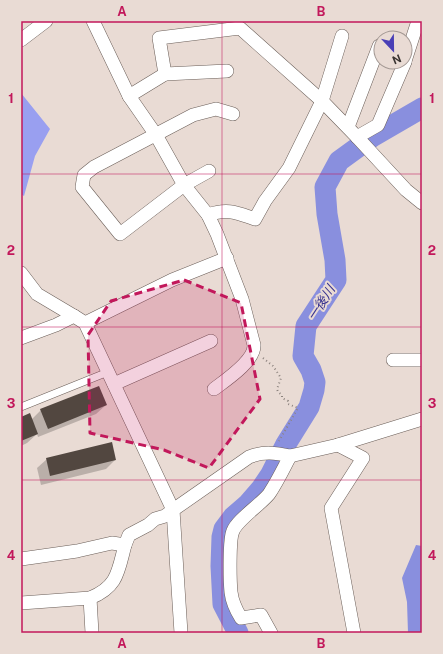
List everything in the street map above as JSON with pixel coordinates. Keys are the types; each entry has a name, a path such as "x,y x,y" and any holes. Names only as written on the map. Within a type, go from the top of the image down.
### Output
{"street":[{"path":"21,40 46,21"},
{"path":"93,21 129,96 156,135 184,185 208,215 227,258 242,299 254,349 243,366 214,389"},
{"path":"413,37 418,21"},
{"path":"165,74 159,38 240,28 322,101 406,190 422,204"},
{"path":"208,215 217,212 235,212 256,219 265,201 289,168 322,101 342,36"},
{"path":"348,127 373,62"},
{"path":"361,141 378,125 402,70"},
{"path":"129,96 165,74 227,71"},
{"path":"208,171 184,185 120,234 82,187 84,175 94,167 193,115 216,109 233,114"},
{"path":"85,323 172,280 227,258"},
{"path":"22,276 38,294 85,323 173,510 181,633"},
{"path":"21,338 56,325 74,316"},
{"path":"111,378 210,341"},
{"path":"393,360 422,360"},
{"path":"21,603 90,598 107,589 113,582 117,572 128,535 173,510 249,457 261,453 273,453 290,456 338,445 422,419"},
{"path":"338,445 363,458 330,508 354,633"},
{"path":"270,633 261,615 241,618 235,606 231,592 231,536 235,526 256,508 269,493 290,456"},
{"path":"21,559 77,550 112,542 125,545"},
{"path":"90,598 92,633"}],"lane":[{"path":"21,407 111,378"}],"path":[{"path":"254,349 273,366 281,378 276,389 282,395 282,398 288,401 288,404 298,408 273,453"}],"highlighted area":[{"path":"184,280 241,303 260,399 209,468 164,450 90,433 88,335 111,301"}],"shaded area":[{"path":"21,93 50,129 35,156 24,196 21,194"},
{"path":"416,545 422,546 422,633 408,633 407,602 402,578"}],"building":[{"path":"99,386 107,405 48,429 40,409"},
{"path":"30,413 38,434 21,441 21,417"},
{"path":"112,442 116,460 50,476 46,458"}],"waterway":[{"name":"一後川","path":"238,633 223,604 221,566 222,537 224,529 233,517 248,504 261,489 309,407 315,382 311,370 303,356 306,326 336,280 335,260 327,214 325,187 339,161 372,137 422,108"}]}
